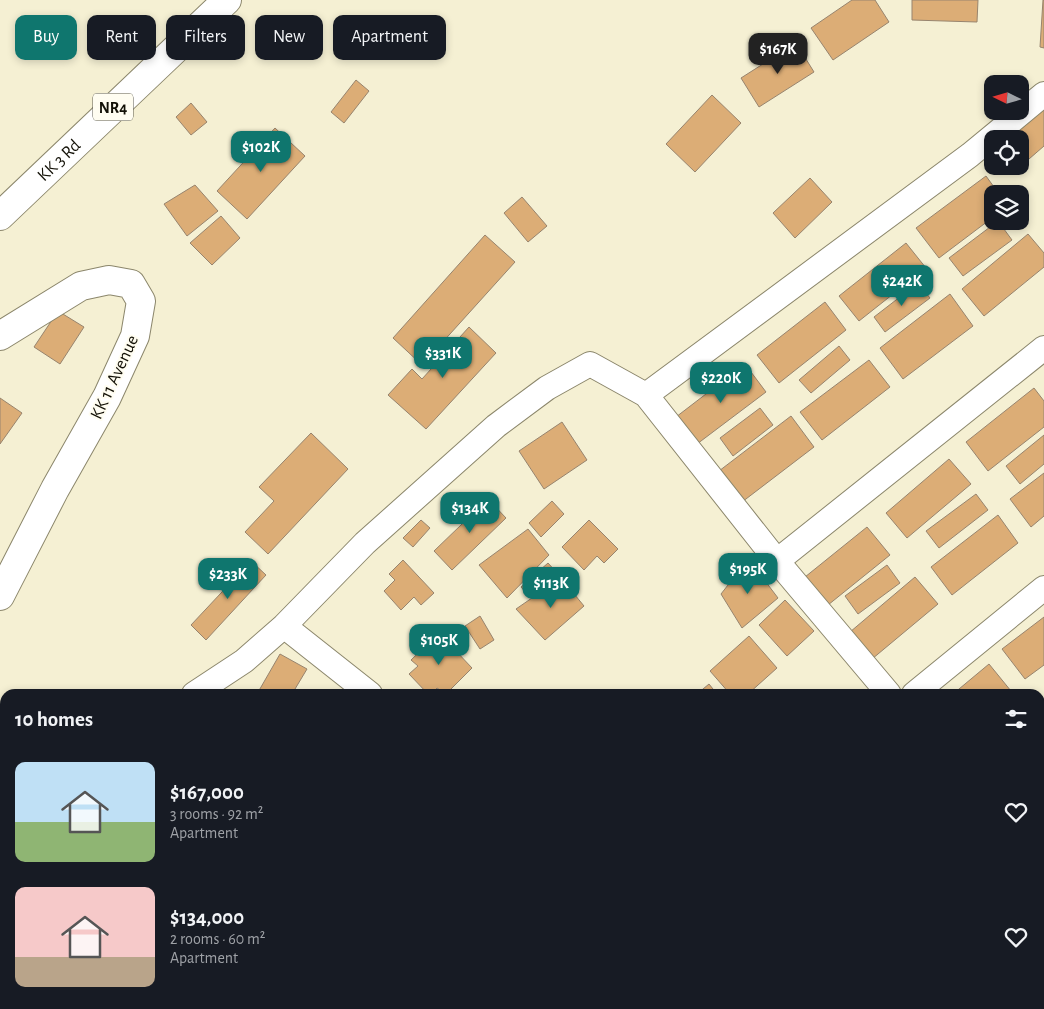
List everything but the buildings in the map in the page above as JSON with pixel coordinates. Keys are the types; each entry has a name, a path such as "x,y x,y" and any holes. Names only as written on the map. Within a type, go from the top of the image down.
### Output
{"main road":[{"name":"KK 3 Rd","path":"0,216 227,0"},
{"name":"KK 11 Avenue","path":"0,336 81,286 109,280 131,284 141,301 135,336 107,397 55,489 0,596"}],"street":[{"path":"646,395 970,155 1044,94"},
{"path":"777,561 1044,348"},
{"path":"202,689 244,661 284,626 365,543 496,426 547,388 590,364 646,395 777,561 885,689"},
{"path":"920,689 1044,588"},
{"path":"284,626 364,689"}]}
